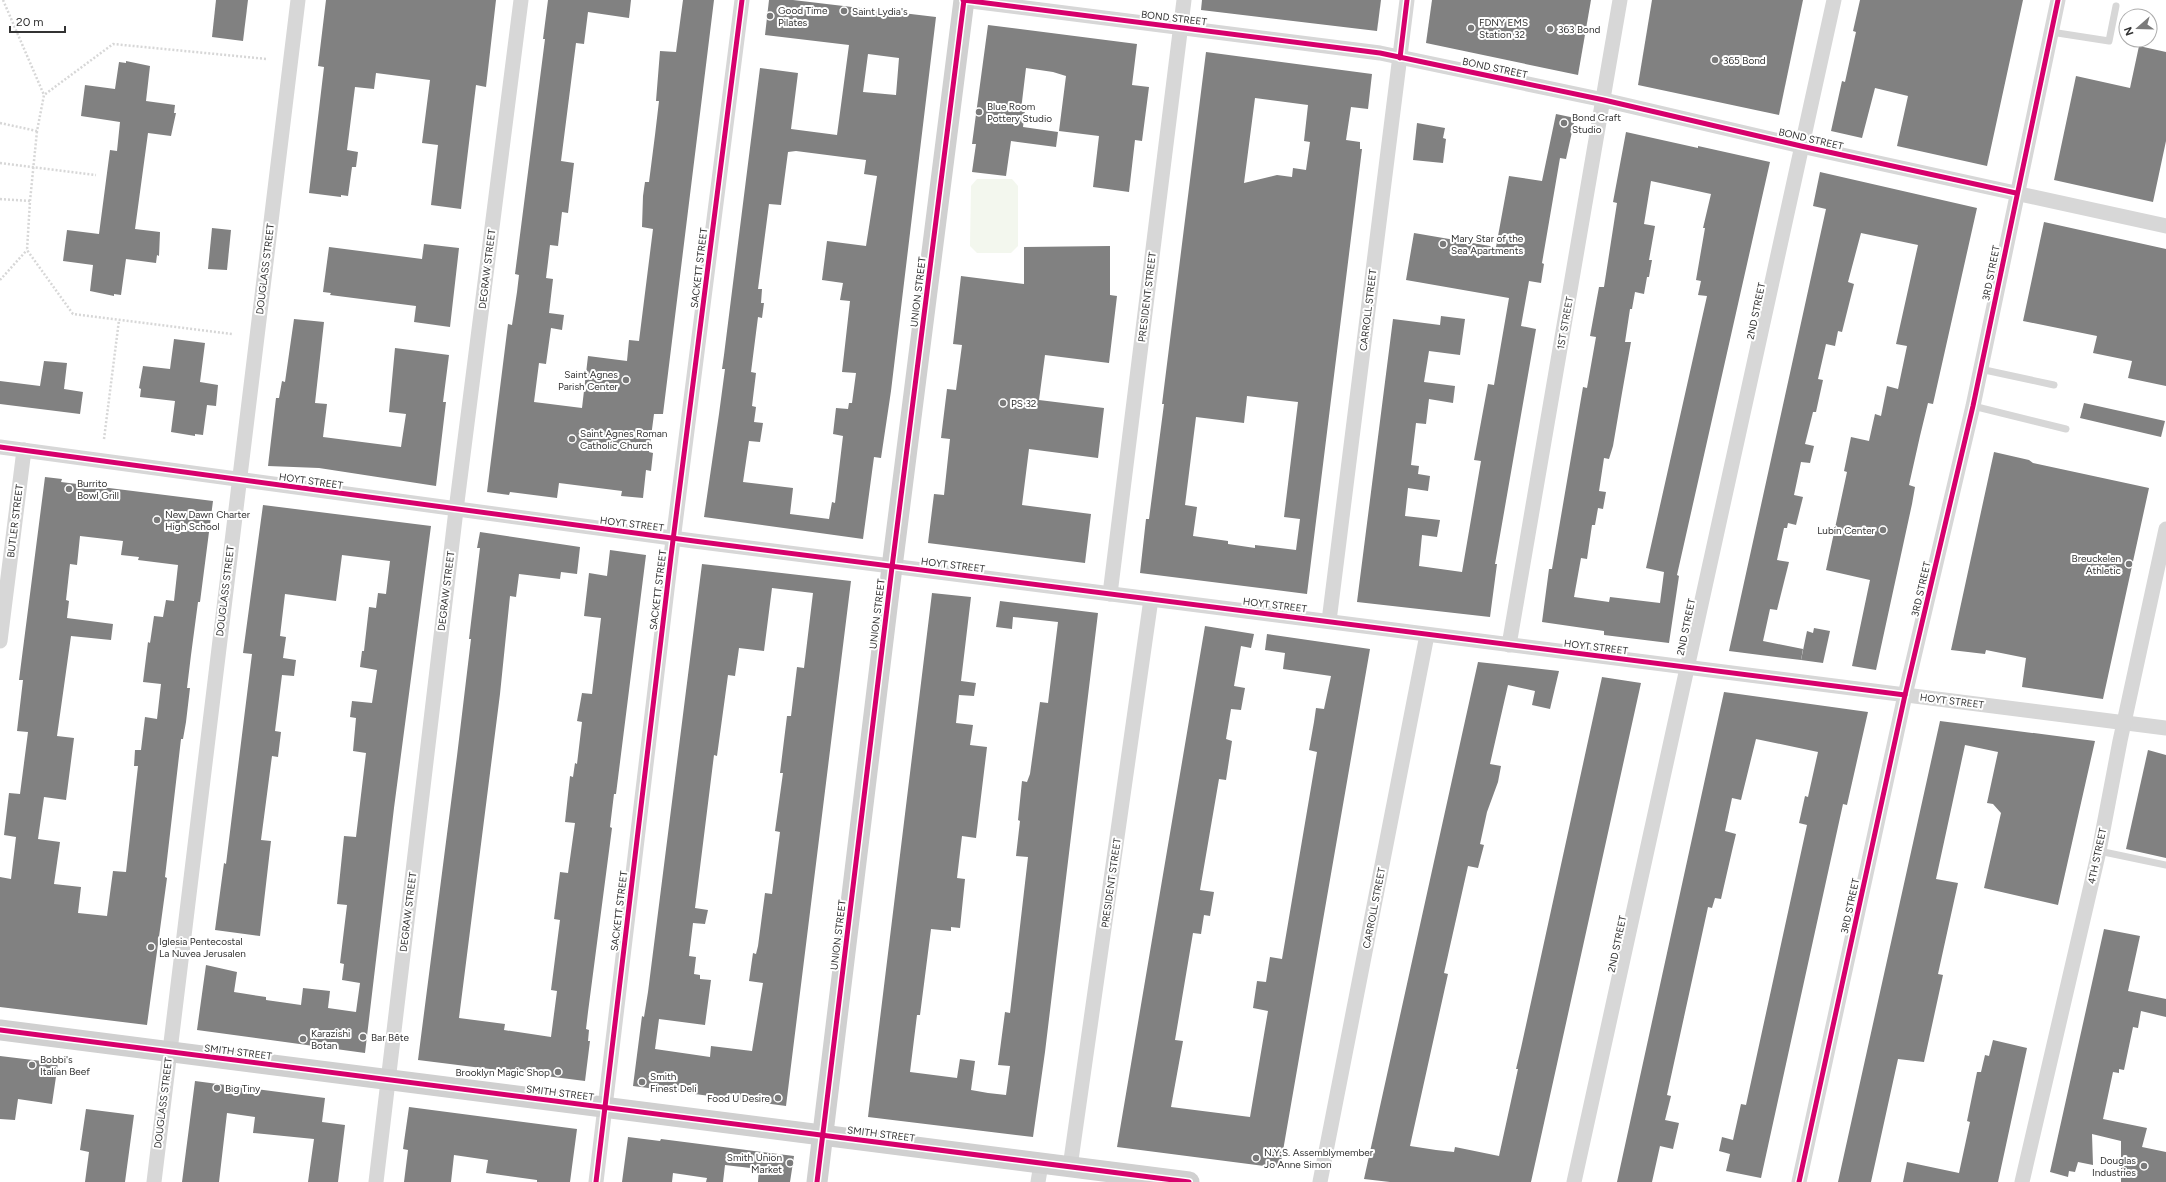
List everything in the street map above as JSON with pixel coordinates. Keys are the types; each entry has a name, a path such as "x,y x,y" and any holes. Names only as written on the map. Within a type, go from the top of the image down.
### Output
{"street":[{"name":"DOUGLASS STREET","path":"154,1182 238,480 298,0"},
{"name":"DEGRAW STREET","path":"376,1182 456,510 521,0"},
{"name":"SACKETT STREET","path":"596,1182 673,538 742,0"},
{"name":"BOND STREET","path":"964,0 1380,53 1604,100 1801,146 2166,226"},
{"name":"UNION STREET","path":"817,1182 892,566 964,0"},
{"name":"PRESIDENT STREET","path":"1110,594 1184,0"},
{"name":"CARROLL STREET","path":"1329,621 1407,0"},
{"name":"1ST STREET","path":"1509,645 1620,0"},
{"name":"2ND STREET","path":"1574,1182 1834,0"},
{"name":"3RD STREET","path":"1799,1182 1905,695 1973,406 2016,193 2058,0"},
{"name":"HOYT STREET","path":"0,447 456,510 1329,621 1427,635 2166,728"},
{"name":"BUTLER STREET","path":"0,640 24,450"},
{"name":"4TH STREET","path":"2022,1182 2099,851 2124,723 2166,529"},
{"name":"PRESIDENT STREET","path":"1070,1167 1151,599"},
{"name":"CARROLL STREET","path":"1320,1182 1427,635"},
{"name":"SMITH STREET","path":"0,1030 823,1136 1039,1173 1070,1167 1189,1182"}],"lane":[{"path":"2050,32 2109,41 2116,6"},
{"path":"1980,369 2054,385"},
{"path":"1973,406 2066,429"},
{"path":"2099,851 2166,865"}],"path":[{"path":"0,280 27,250 33,167 37,131 44,95 3,0"},
{"path":"44,95 113,44 267,59"},
{"path":"0,123 37,131"},
{"path":"0,164 96,175"},
{"path":"0,199 30,200"},
{"path":"27,250 73,314 232,334"},
{"path":"104,439 119,320"}],"shaded area":[{"path":"977,179 1012,179 1018,186 1018,246 1011,253 977,253 970,246 971,186"}],"building":[{"path":"216,0 248,0 243,41 212,37"},
{"path":"326,0 496,0 486,87 476,85 461,209 431,205 438,145 422,143 430,80 376,73 374,89 355,87 347,150 358,152 356,167 352,167 348,196 341,195 341,197 309,193 324,67 318,66"},
{"path":"548,0 631,0 629,18 588,12 584,44 576,43 561,161 574,163 568,213 562,212 558,246 550,245 546,278 553,279 549,313 564,315 562,330 551,328 546,364 539,363 534,402 582,408 588,356 627,361 629,340 639,341 653,229 642,227 643,196 645,182 649,182 659,101 656,101 660,51 676,52 683,0 714,0 663,414 654,414 649,452 653,453 651,471 646,470 643,498 621,496 622,491 559,483 557,498 510,492 509,495 487,492 508,324 512,325 517,292 519,275 515,274 545,39 543,39"},
{"path":"769,0 793,0 936,17 891,391 881,458 874,457 863,539 704,517 725,369 722,369 760,68 798,73 791,129 837,135 849,45 765,35","holes":["868,54 899,58 896,95 863,92","796,151 866,160 864,174 877,176 866,246 827,241 822,280 843,283 840,300 850,301 842,372 856,373 852,403 849,403 848,409 836,408 833,434 843,436 835,503 832,502 829,519 790,514 793,488 743,482 749,441 760,442 763,423 754,422 756,407 752,406 756,373 751,372 758,317 762,318 764,303 761,303 762,289 758,289 769,204 781,205 788,152"]},
{"path":"1202,0 1381,0 1377,31 1201,10"},
{"path":"1432,0 1591,0 1578,75 1426,43"},
{"name":"365 Bond","path":"1652,0 1803,0 1779,115 1638,85"},
{"path":"1860,0 2023,0 1987,166 1897,146 1908,96 1875,88 1862,138 1831,131 1842,81 1845,82 1856,32 1853,31"},
{"path":"988,25 1137,44 1132,85 1149,87 1142,141 1135,140 1129,192 1093,187 1099,136 1059,131 1066,76 1053,72 1026,68 1021,110 1025,110 1023,127 1058,132 1056,147 1011,141 1006,176 972,172 976,144 972,144"},
{"path":"2139,48 2148,48 2166,52 2166,141 2153,202 2054,180 2076,76 2130,88"},
{"path":"1206,52 1372,74 1368,109 1351,107 1346,140 1360,142 1360,149 1362,149 1307,594 1140,573 1146,519 1149,519 1164,404 1162,404","holes":["1255,98 1308,105 1304,141 1310,142 1306,170 1293,168 1292,177 1277,175 1244,183","1247,396 1298,402 1284,517 1300,519 1296,550 1255,545 1255,548 1228,544 1228,541 1193,536 1197,507 1185,505 1196,417 1244,423"]},
{"path":"126,61 150,66 146,101 175,105 174,113 176,113 171,136 148,133 135,229 160,232 159,256 157,255 156,263 126,259 121,295 114,294 114,296 90,291 93,265 63,261 67,230 99,234 110,150 117,151 120,122 81,116 85,85 115,89 119,62 126,63"},
{"path":"1556,114 1575,118 1566,159 1560,158 1542,263 1544,264 1541,283 1529,281 1521,326 1536,329 1495,564 1497,564 1490,617 1357,602 1393,319 1440,325 1441,316 1465,319 1460,355 1429,351 1424,382 1455,386 1453,403 1429,399 1426,424 1416,423 1411,465 1419,466 1418,474 1430,476 1428,491 1408,488 1405,516 1440,520 1437,537 1422,535 1419,566 1462,572 1481,461 1474,460 1488,384 1494,385 1509,298 1406,280 1414,233 1496,247 1509,176 1542,181"},
{"path":"1417,123 1445,128 1443,138 1446,139 1443,163 1413,160"},
{"path":"1626,132 1770,162 1677,575 1679,576 1669,643 1604,635 1604,631 1542,622 1549,569 1552,569 1583,387 1587,388 1596,337 1590,336 1599,287 1604,287 1617,203 1613,202","holes":["1651,181 1711,194 1703,228 1705,228 1696,280 1701,281 1698,295 1707,296 1646,568 1664,572 1660,603 1610,597 1609,602 1574,597 1581,558 1587,559 1592,525 1595,525 1598,508 1603,509 1606,492 1599,491 1604,458 1609,459 1613,446 1631,342 1625,342 1630,309 1632,309 1635,292 1644,294 1647,277 1649,277 1652,260 1649,260 1655,226 1644,224"]},
{"path":"1820,172 1977,208 1933,404 1928,403 1909,485 1915,487 1912,504 1876,670 1852,666 1870,580 1826,570 1847,472 1844,471 1851,437 1869,441 1875,414 1881,416 1887,386 1898,389 1907,346 1896,344 1918,245 1861,233 1848,282 1854,284 1842,332 1838,331 1835,346 1826,344 1818,379 1823,380 1816,412 1813,412 1805,444 1814,446 1810,463 1801,462 1794,495 1803,497 1796,525 1788,523 1787,528 1784,528 1777,560 1789,562 1777,610 1770,609 1763,641 1803,649 1801,660 1729,651 1826,209 1813,206"},
{"path":"2044,222 2166,249 2166,386 2128,378 2132,361 2093,353 2097,336 2023,321"},
{"path":"212,228 231,230 227,270 208,269"},
{"path":"424,244 459,248 450,327 414,322 416,306 330,295 331,293 323,292 329,247 422,259"},
{"name":"PS 32","path":"1110,246 1110,295 1117,296 1109,363 1045,355 1039,400 1104,408 1098,458 1029,449 1022,505 1091,514 1085,563 928,543 934,494 944,495 950,439 941,438 947,389 956,390 962,345 953,344 961,276 1024,284 1024,247"},
{"path":"294,319 324,322 315,403 327,404 323,437 401,447 406,414 389,412 395,348 449,355 443,402 446,402 436,486 319,468 268,466 276,398 279,398 282,381 285,382"},
{"path":"174,339 205,343 200,382 218,385 216,406 207,405 203,435 195,434 195,436 171,432 175,401 140,397 141,389 139,388 143,366 170,369"},
{"path":"44,361 67,363 64,389 83,392 80,414 0,404 0,381 40,386"},
{"path":"2084,403 2165,421 2161,437 2080,418"},
{"path":"1994,452 2029,460 2033,463 2149,488 2103,699 2022,687 2026,658 1986,650 1985,654 1951,650"},
{"path":"45,477 62,479 61,482 213,501 200,602 198,602 191,655 187,688 190,688 186,722 183,739 181,739 165,877 167,878 147,1025 0,1007 0,877 11,879 16,837 4,835 9,793 20,794 28,732 17,731 23,680 19,680","holes":["80,536 123,541 121,555 139,557 138,560 178,565 174,601 166,600 163,617 154,616 150,643 148,642 143,682 161,684 157,719 145,717 141,750 135,750 134,766 138,766 126,872 113,871 107,916 78,913 81,887 54,884 60,842 38,839 44,797 66,800 74,738 57,736 71,636 111,640 113,624 67,618 69,601 66,600 70,564 77,565"]},
{"path":"263,505 431,526 394,808 365,1053 197,1030 206,965 237,972 234,992 266,997 266,1000 301,1005 303,988 330,991 328,1008 356,1012 360,983 342,980 344,964 340,963 347,905 337,904 344,836 356,837 366,753 353,751 356,718 350,717 352,701 372,703 377,670 360,667 362,651 364,651 369,607 376,608 378,593 386,594 390,561 342,555 336,601 285,594 280,636 286,637 283,658 296,660 294,676 282,675 275,731 281,732 278,757 272,756 261,840 271,841 260,936 215,930 224,863 226,864 252,654 243,653"},
{"path":"480,532 580,547 577,574 561,572 560,579 519,574 516,597 510,596 500,694 459,1018 505,1024 504,1030 551,1037 557,991 551,990 560,920 554,919 560,872 568,873 575,823 565,822 570,776 573,777 575,763 577,764 582,722 577,721 582,693 592,694 601,618 584,616 589,573 607,576 610,550 646,555 616,794 614,794 610,827 612,828 586,1029 589,1030 588,1041 590,1041 585,1081 418,1060 471,639 469,639 480,548 477,548"},
{"path":"702,564 851,581 786,1106 633,1086 642,1016 644,1017","holes":["772,588 813,593 804,668 797,667 791,716 787,716 780,773 783,773 775,831 780,832 772,894 765,893 758,946 756,954 753,953 749,981 763,983 752,1051 711,1046 710,1057 655,1049 659,1019 705,1025 711,980 700,979 700,975 694,974 696,957 689,956 693,923 705,924 708,910 695,908 714,755 717,756 728,675 735,676 739,648 764,651"]},
{"path":"932,593 971,597 961,681 976,683 974,696 959,695 956,723 973,725 970,745 987,747 976,838 962,836 957,878 965,879 960,928 951,927 951,931 931,929 920,1015 917,1015 910,1072 957,1078 960,1059 975,1061 971,1090 988,1093 1006,1095 1010,1066 998,1065 1005,1012 1010,1013 1028,857 1016,856 1022,781 1027,782 1030,774 1040,702 1048,703 1058,622 1013,617 1012,629 996,627 1000,601 1098,613 1045,1052 1033,1137 868,1117"},
{"path":"1205,626 1254,634 1251,648 1241,646 1234,686 1245,688 1241,710 1231,709 1226,739 1232,741 1226,780 1219,779 1200,890 1214,892 1210,916 1204,915 1201,934 1193,933 1175,1040 1183,1041 1171,1107 1250,1117 1268,1011 1253,1008 1257,981 1266,982 1270,957 1282,959 1317,752 1309,750 1316,708 1324,709 1331,676 1283,669 1285,653 1265,650 1267,634 1370,649 1280,1168 1117,1147"},
{"path":"1814,628 1830,631 1823,663 1801,660 1807,631 1813,633"},
{"path":"1478,662 1559,671 1550,709 1532,705 1535,691 1508,685 1490,764 1501,766 1498,782 1487,812 1480,844 1484,845 1478,868 1468,866 1444,973 1448,974 1410,1146 1436,1150 1454,1152 1455,1147 1499,1156 1518,1069 1516,1069 1602,677 1641,683 1531,1182 1390,1182 1364,1179"},
{"path":"1724,692 1868,712 1847,805 1843,804 1761,1178 1726,1171 1730,1154 1719,1151 1722,1137 1733,1140 1741,1104 1746,1105 1807,825 1799,823 1805,796 1808,797 1818,752 1756,739 1741,800 1732,798 1725,831 1736,834 1721,899 1715,898 1712,908 1708,907 1667,1095 1671,1096 1665,1120 1679,1123 1673,1149 1660,1146 1652,1182 1617,1182"},
{"path":"1940,721 2095,741 2058,905 1984,888 2001,813 1993,804 1987,803 1998,752 1965,745 1936,879 1958,883 1938,974 1943,975 1924,1062 1898,1059 1871,1182 1838,1182"},
{"path":"2148,750 2166,755 2166,858 2126,849"},
{"path":"2104,929 2140,936 2128,991 2166,999 2166,1017 2141,1011 2138,1028 2133,1027 2124,1070 2119,1069 2119,1073 2113,1072 2103,1119 2147,1128 2142,1147 2166,1152 2166,1182 2121,1182 2121,1141 2092,1134 2093,1165 2078,1162 2075,1172 2069,1171 2068,1177 2050,1172"},
{"path":"1993,1040 2027,1048 1998,1182 1903,1182 1907,1162 1959,1173 1970,1122 1967,1121 1977,1072 1981,1072 1985,1055 1989,1056"},
{"path":"0,1056 58,1063 52,1104 18,1099 15,1120 0,1119"},
{"path":"195,1081 325,1098 322,1122 345,1125 338,1182 308,1182 314,1139 253,1133 255,1117 227,1113 219,1182 182,1182"},
{"path":"409,1107 577,1129 570,1182 537,1182 537,1180 486,1173 488,1160 454,1155 451,1182 404,1182 408,1150 403,1149"},
{"path":"86,1109 134,1115 125,1182 85,1182 89,1152 80,1150"},
{"path":"628,1137 660,1141 661,1139 794,1156 790,1182 758,1182 759,1169 725,1165 723,1182 706,1182 707,1178 673,1173 672,1182 622,1182"}],"cycle path":[{"path":"596,1182 671,556 742,0"},
{"path":"963,0 1380,53 1604,100 1801,146 2016,193"},
{"path":"817,1182 892,567 964,0"},
{"path":"1400,58 1407,0"},
{"path":"1799,1182 1905,695 1973,406 2058,0"},
{"path":"0,447 694,541 1905,695"},
{"path":"0,1030 1189,1182"}],"place":[{"name":"Saint Lydia's","path":"844,11"},
{"name":"Good Time Pilates","path":"770,16"},
{"name":"FDNY EMS Station 32","path":"1471,28"},
{"name":"363 Bond","path":"1550,29"},
{"name":"365 Bond","path":"1715,60"},
{"name":"Blue Room Pottery Studio","path":"979,112"},
{"name":"Bond Craft Studio","path":"1564,123"},
{"name":"Mary Star of the Sea Apartments","path":"1443,244"},
{"name":"Saint Agnes Parish Center","path":"626,380"},
{"name":"PS 32","path":"1003,403"},
{"name":"Saint Agnes Roman Catholic Church","path":"572,439"},
{"name":"Burrito Bowl Grill","path":"69,489"},
{"name":"New Dawn Charter High School","path":"157,520"},
{"name":"Lubin Center","path":"1883,530"},
{"name":"Breuckelen Athletic","path":"2129,564"},
{"name":"Iglesia Pentecostal La Nuvea Jerusalen","path":"151,947"},
{"name":"Bar Bête","path":"363,1037"},
{"name":"Karazishi Botan","path":"303,1039"},
{"name":"Bobbi's Italian Beef","path":"32,1065"},
{"name":"Brooklyn Magic Shop","path":"558,1072"},
{"name":"Smith Finest Deli","path":"642,1082"},
{"name":"Big Tiny","path":"217,1088"},
{"name":"Food U Desire","path":"778,1098"},
{"name":"N.Y.S. Assemblymember Jo Anne Simon","path":"1256,1158"},
{"name":"Smith Union Market","path":"790,1163"},
{"name":"Douglas Industries","path":"2144,1166"}]}
